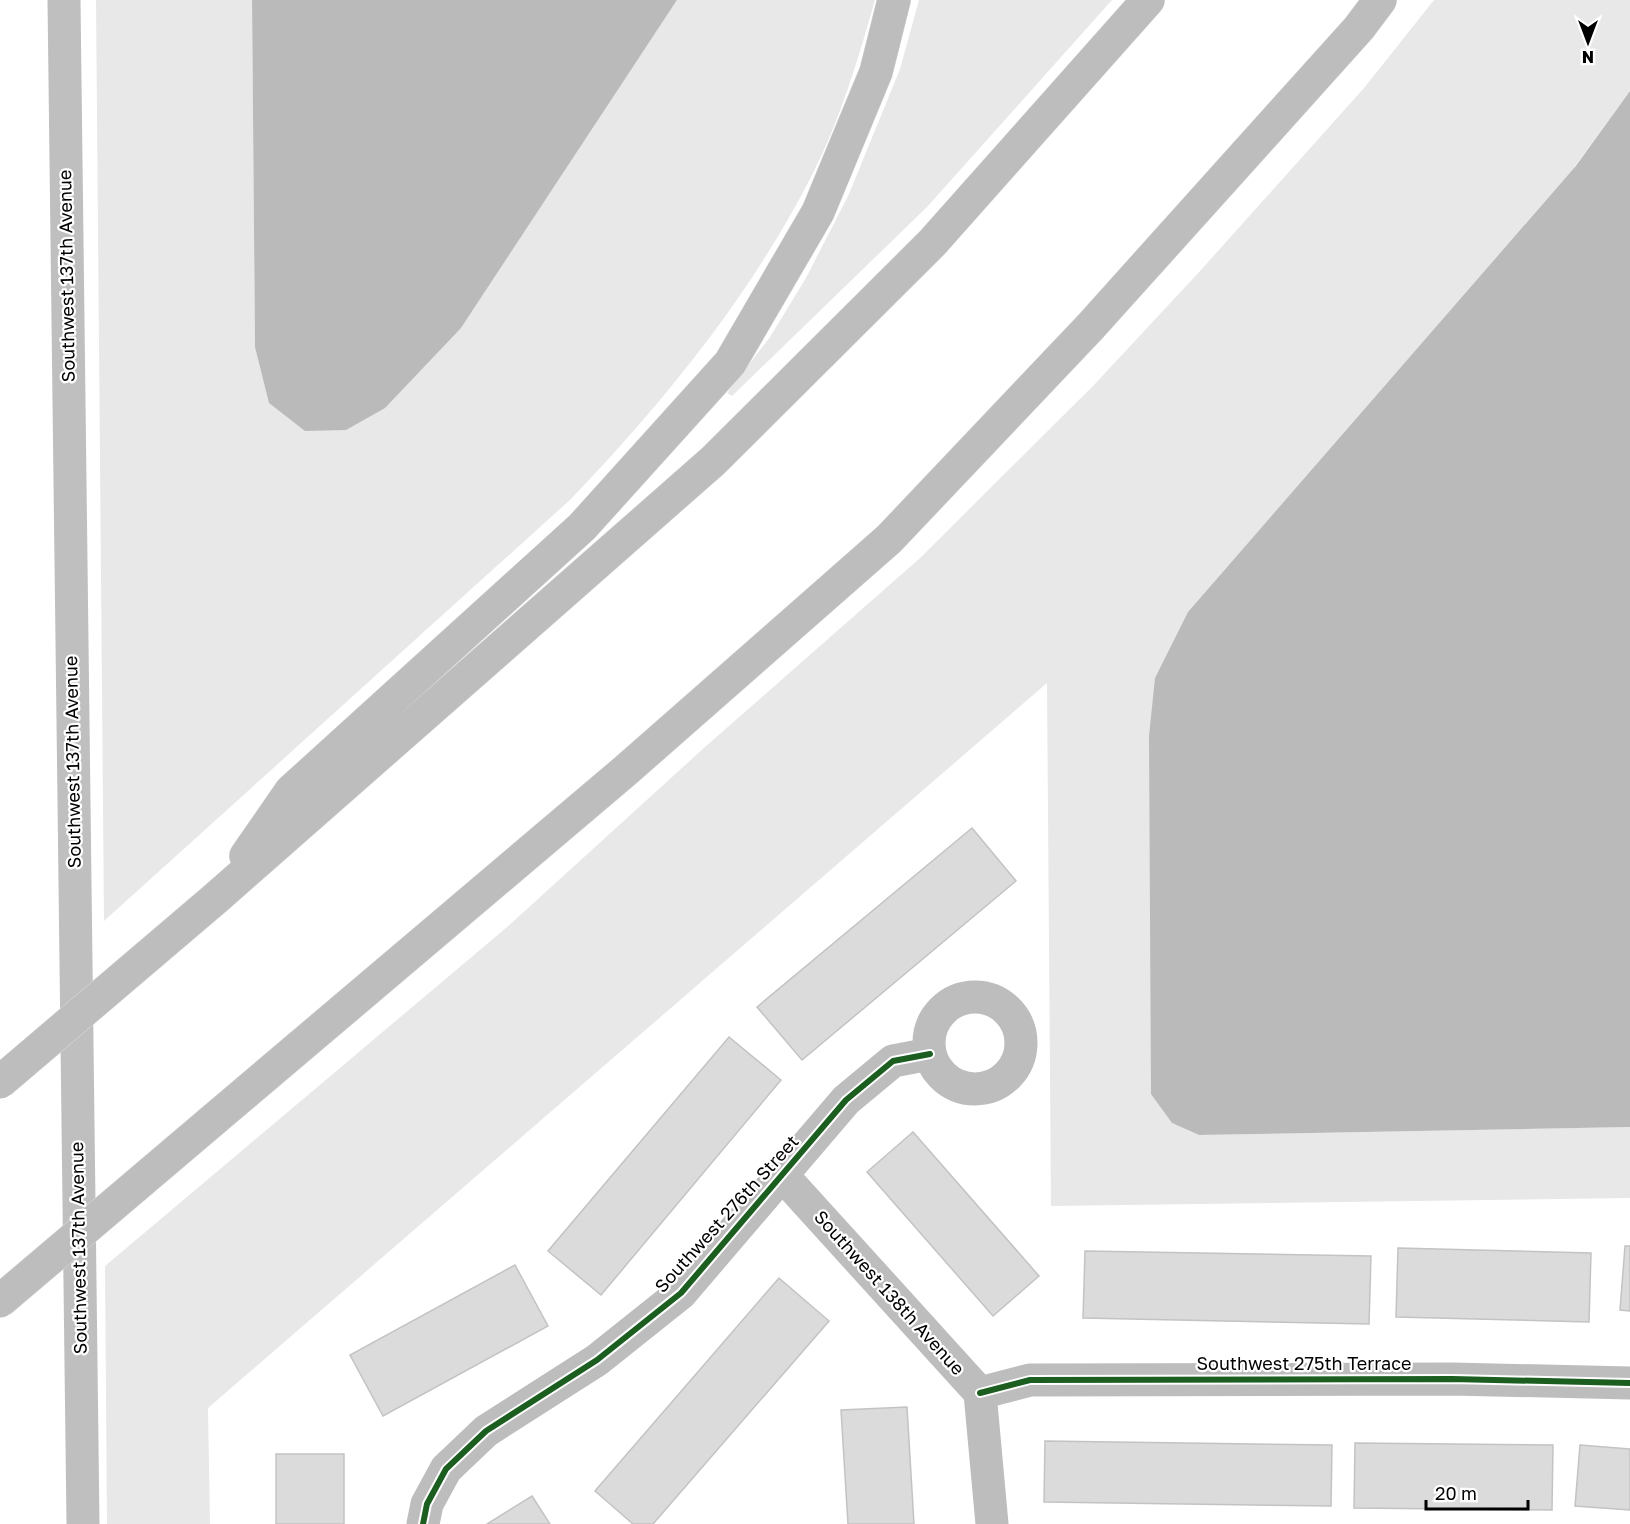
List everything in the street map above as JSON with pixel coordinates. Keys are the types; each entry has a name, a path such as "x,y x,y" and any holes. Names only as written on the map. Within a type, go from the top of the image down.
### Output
{"main road":[{"name":"Southwest 137th Avenue","path":"64,0 82,1524"},
{"path":"216,898 291,791 582,528 730,363 818,212 876,72 894,0"},
{"path":"0,1082 216,898 713,461 932,243 1148,0"},
{"path":"0,1301 625,771 889,539 1098,317 1359,28 1380,0"},
{"name":"Southwest 276th Street","path":"423,1524 427,1504 446,1470 486,1431 597,1360 681,1293 846,1100 893,1060 930,1054"},
{"name":"Southwest 138th Avenue","path":"783,1176 980,1393"},
{"name":"Southwest 275th Terrace","path":"980,1393 1030,1380 1452,1379 1630,1383"},
{"path":"980,1393 992,1524"}],"shaded area":[{"path":"96,0 252,0 255,347 461,328 677,0 875,0 840,111 812,175 762,263 704,346 672,385 571,499 104,921"},
{"path":"252,0 677,0 461,328 385,408 346,430 305,431 269,403 255,347"},
{"path":"919,0 1112,0 927,207 732,396 727,393 770,337 806,278 849,194 900,69"},
{"path":"1434,0 1630,0 1630,91 1575,166 1172,1123 1199,1135 1630,1127 1630,1198 1051,1206 1047,683 208,1408 210,1524 107,1524 105,1266 506,928 705,747 919,559 1093,386 1200,271 1364,88"},
{"path":"1630,91 1630,1127 1199,1135 1172,1123 1151,1094 1149,736 1155,678 1188,612 1575,167"}],"building":[{"path":"972,828 1016,881 802,1060 757,1007"},
{"path":"729,1037 781,1080 601,1295 548,1251"},
{"path":"913,1132 1039,1276 993,1316 867,1172"},
{"path":"1625,1246 1630,1246 1630,1311 1620,1310"},
{"path":"1398,1248 1591,1253 1589,1322 1396,1317"},
{"path":"1085,1251 1371,1256 1369,1324 1083,1318"},
{"path":"515,1265 548,1326 383,1416 350,1355"},
{"path":"779,1278 829,1321 653,1524 633,1524 595,1491"},
{"path":"907,1407 914,1524 848,1524 841,1410"},
{"path":"1045,1441 1332,1445 1331,1506 1044,1502"},
{"path":"1355,1443 1553,1445 1552,1510 1354,1508"},
{"path":"1580,1445 1630,1449 1630,1510 1575,1506"},
{"path":"276,1454 344,1454 344,1524 276,1524"},
{"path":"532,1496 550,1524 487,1524"}],"cycle path":[{"path":"423,1524 427,1504 446,1469 486,1431 597,1360 681,1293 846,1100 893,1061 930,1054"},
{"path":"980,1393 1030,1380 1452,1379 1630,1383"}]}
